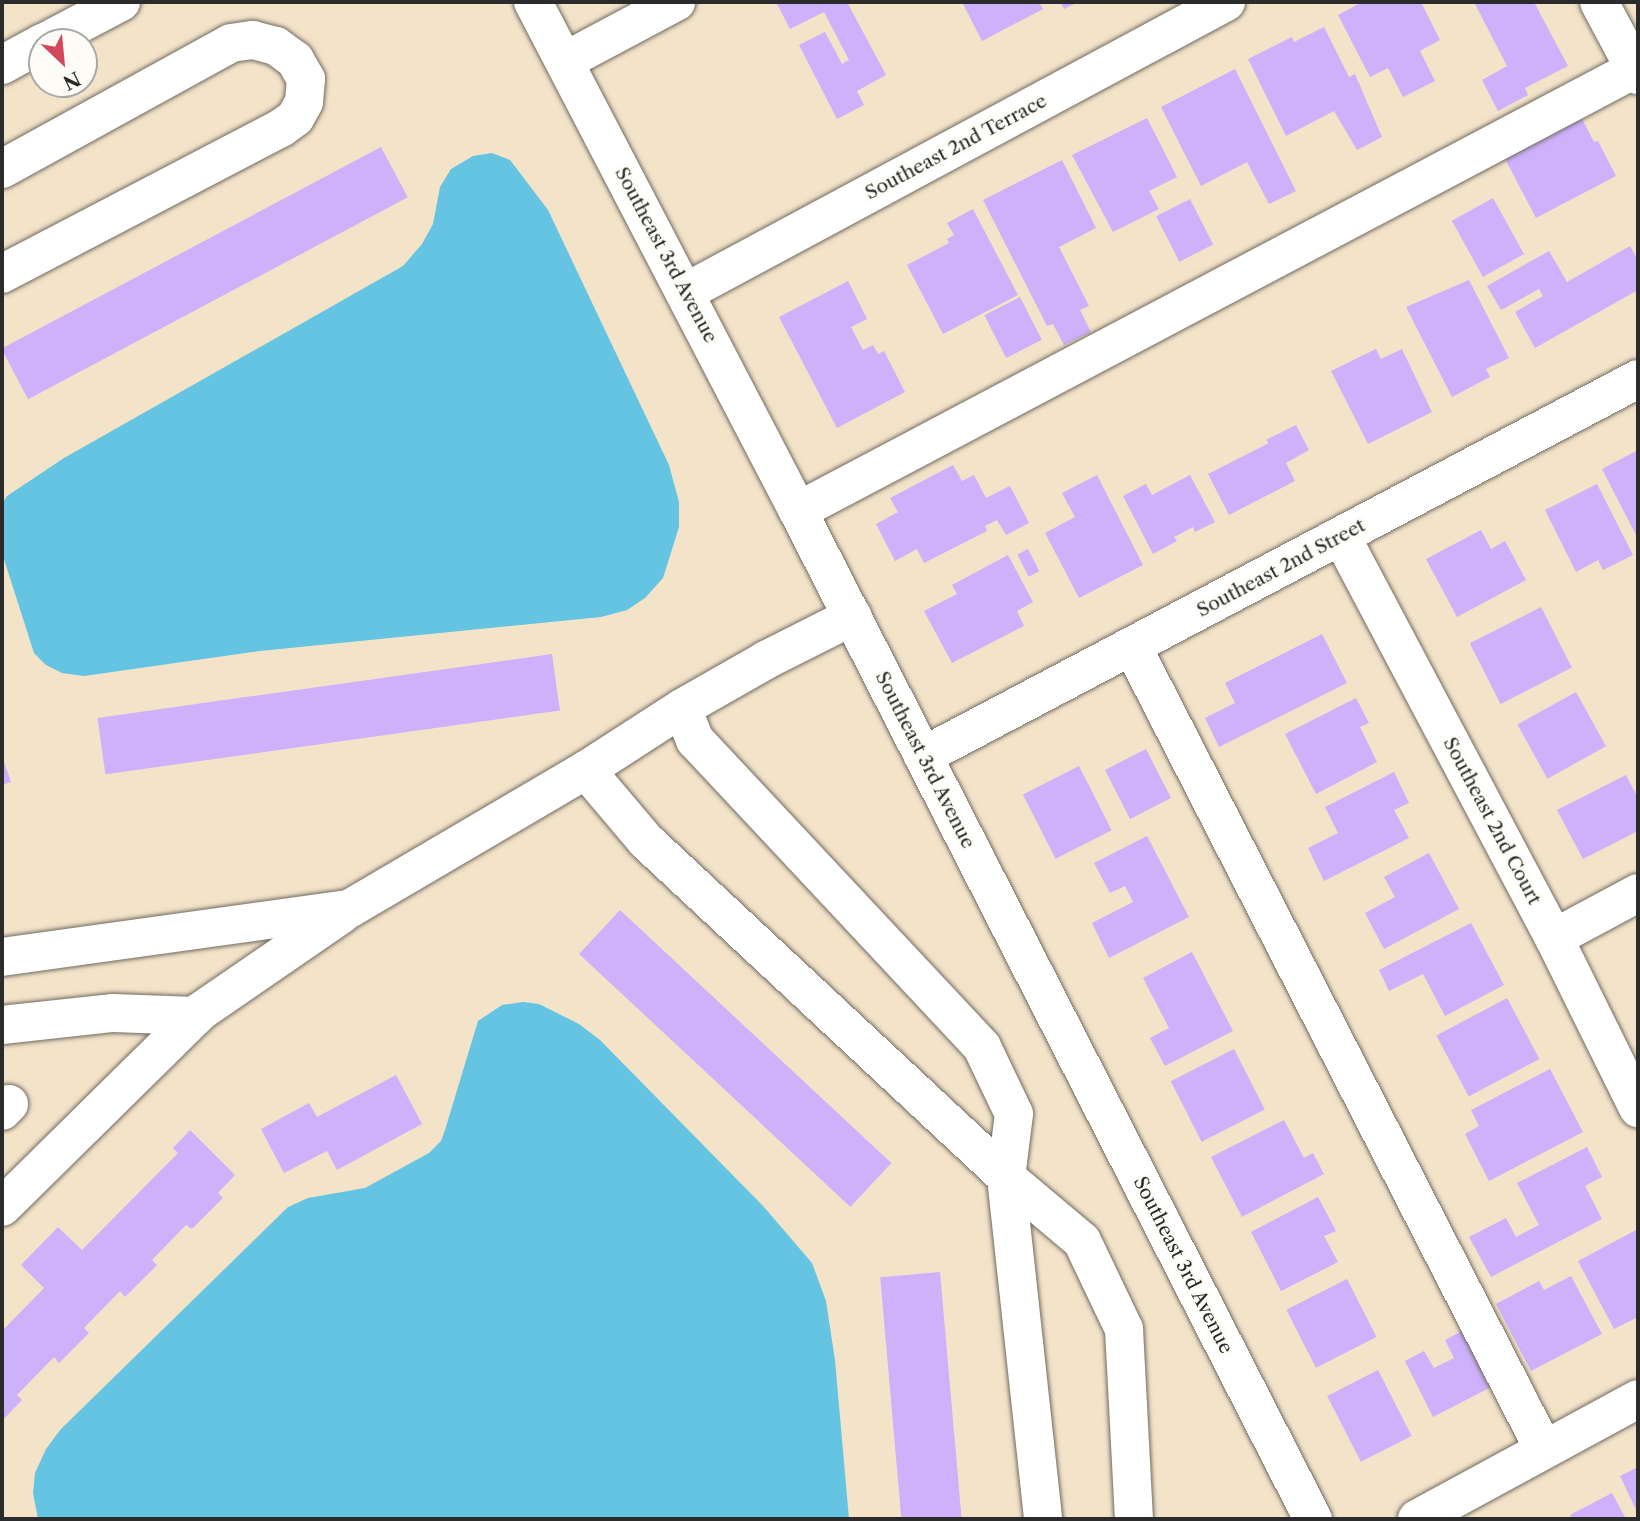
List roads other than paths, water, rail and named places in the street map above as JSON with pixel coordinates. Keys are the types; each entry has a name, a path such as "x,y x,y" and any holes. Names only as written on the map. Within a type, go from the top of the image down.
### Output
{"street":[{"path":"72,28 121,2"},
{"name":"Southeast 3rd Avenue","path":"533,2 799,511 1313,1519"},
{"path":"565,61 676,2"},
{"name":"Southeast 2nd Terrace","path":"686,292 1226,2"},
{"path":"799,511 1637,72 1599,2"},
{"path":"2,169 231,43 253,40 276,46 295,60 306,79 304,102 295,118 281,128 2,274"},
{"path":"2,65 28,51"},
{"name":"Southeast 2nd Street","path":"923,756 1638,379"},
{"name":"Southeast 2nd Court","path":"1341,536 1554,938 1638,1108"},
{"path":"2,1207 196,1016 349,909 586,770 682,708 766,660 853,617"},
{"path":"1132,646 1544,1450"},
{"path":"682,708 695,740 982,1047 1014,1114 1006,1177 1043,1519"},
{"path":"586,770 646,841 1006,1177 1082,1241 1124,1329 1134,1519"},
{"path":"1554,938 1638,893"},
{"path":"2,957 349,909"},
{"path":"2,1025 113,1013 196,1016"},
{"path":"1417,1519 1638,1399"}],"water":[{"path":"492,153 510,160 548,210 669,465 679,502 679,527 663,578 645,598 627,610 601,617 260,651 84,676 62,673 46,665 34,653 2,553 2,504 7,496 64,458 403,266 422,244 433,224 440,187 451,169 473,156"},
{"path":"523,1002 539,1004 579,1024 600,1040 764,1207 812,1263 826,1301 835,1360 849,1519 38,1519 33,1493 35,1473 46,1449 61,1429 288,1207 308,1198 365,1188 429,1153 441,1141 478,1021 502,1005"}]}
